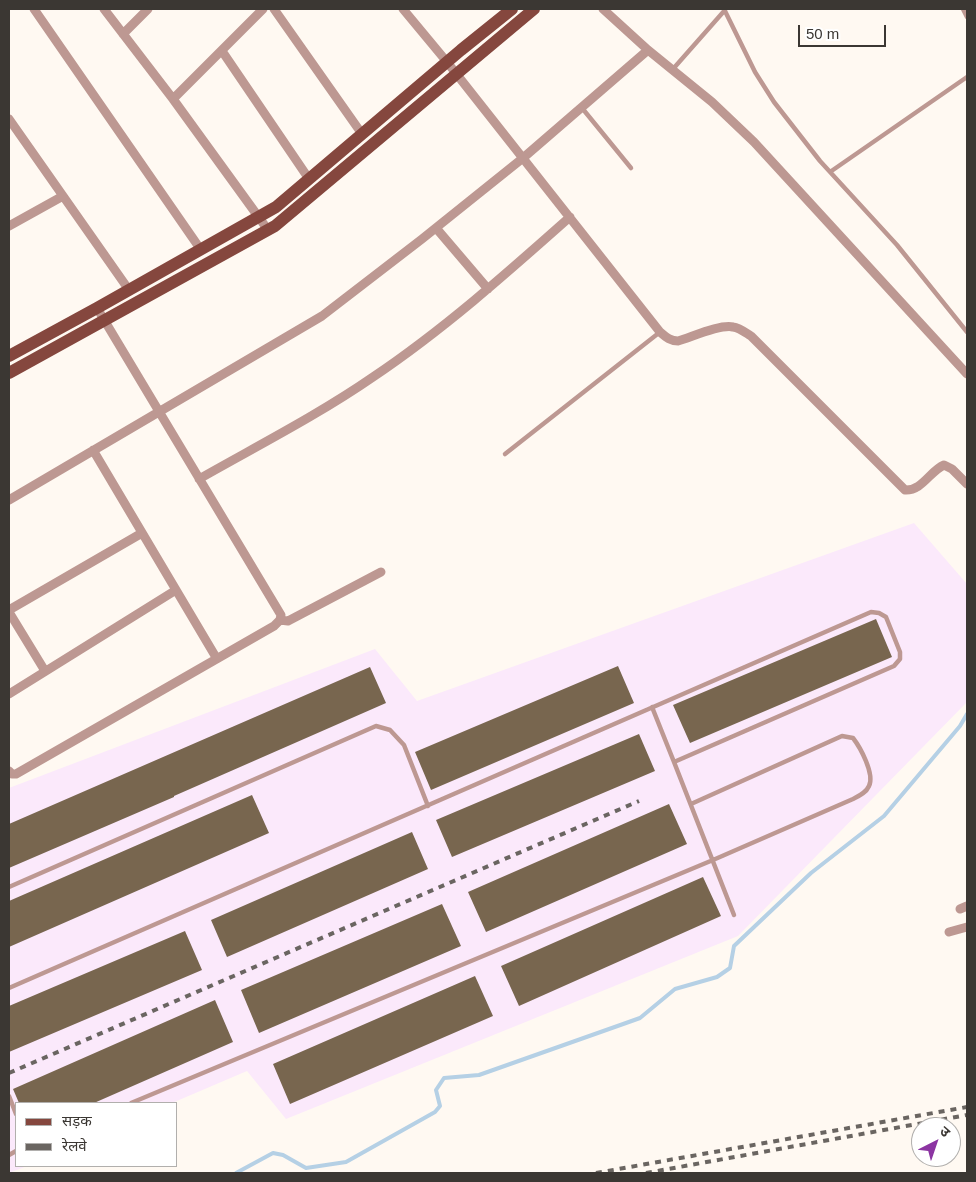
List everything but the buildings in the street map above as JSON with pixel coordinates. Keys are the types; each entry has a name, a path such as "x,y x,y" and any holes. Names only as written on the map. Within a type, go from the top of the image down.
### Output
{"main road":[{"path":"9,356 260,218 276,207 512,9"},
{"path":"9,373 268,230 286,217 532,10"}],"street":[{"path":"34,9 201,250"},
{"path":"104,9 268,230"},
{"path":"123,34 148,9"},
{"path":"173,100 263,9"},
{"path":"274,9 362,134"},
{"path":"403,9 456,73 660,332 672,341 678,341 725,327 742,330 751,336 905,490 917,487 938,467 944,465 952,469 967,484"},
{"path":"604,9 648,50 712,102 777,165 967,374"},
{"path":"9,500 322,316 436,228 522,158 648,50"},
{"path":"222,51 309,179"},
{"path":"9,119 129,290"},
{"path":"9,226 63,196"},
{"path":"199,479 374,377 488,289 570,217"},
{"path":"436,228 488,289"},
{"path":"9,771 12,774 16,774 274,626 280,620 281,615 97,308"},
{"path":"93,450 216,659"},
{"path":"45,671 9,611 142,533"},
{"path":"280,620 288,621 381,572"},
{"path":"9,694 176,590"},
{"path":"949,932 967,927"}],"lane":[{"path":"673,69 725,9 739,43 759,80 774,102 830,172 897,245 967,332"},
{"path":"963,9 967,17"},
{"path":"830,172 967,77"},
{"path":"582,108 631,168"},
{"path":"505,454 660,332"},
{"path":"9,988 871,612 879,613 886,617 900,652 900,659 894,666 674,762"},
{"path":"652,707 734,915"},
{"path":"9,887 376,726 390,730 404,745 428,806"},
{"path":"133,1102 713,860 862,794 868,788 871,779 861,748 853,738 842,736 690,804"},
{"path":"9,1096 15,1111"}],"shaded area":[{"path":"914,523 967,584 967,702 738,936 286,1119 247,1071 174,1102 15,1102 15,1167 24,1167 9,1173 9,788 375,649 417,701"}],"waterway":[{"path":"236,1173 273,1153 283,1155 306,1168 346,1162 435,1112 440,1106 436,1090 444,1078 479,1075 640,1018 675,989 717,977 730,968 734,946 811,873 884,816 960,726 967,714"}],"railway":[{"path":"9,1073 639,801"},
{"path":"596,1173 967,1107"},
{"path":"646,1173 967,1115"}]}
